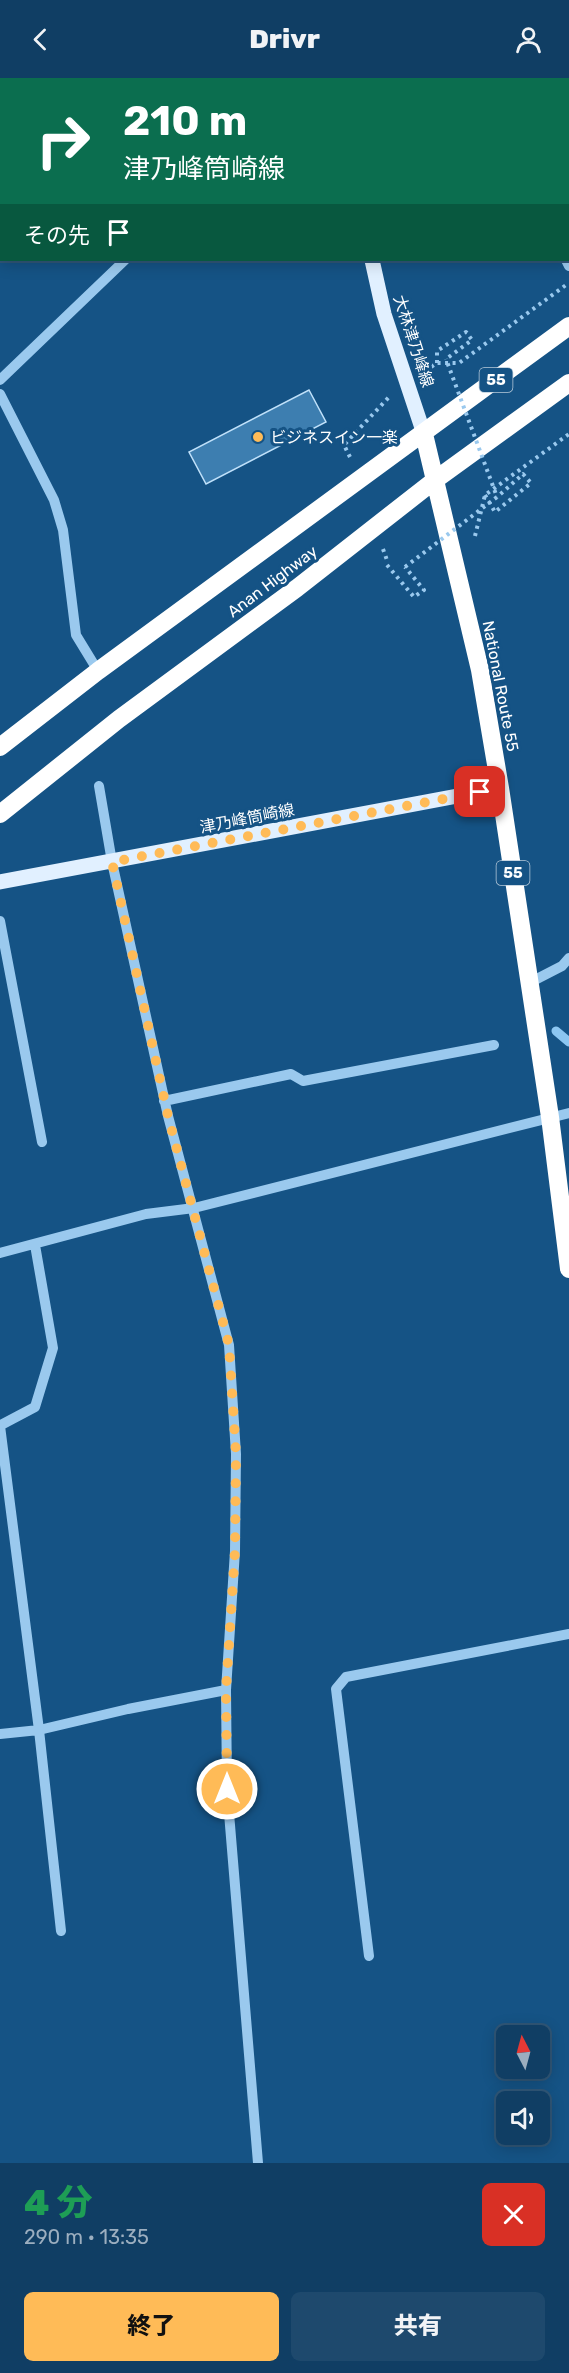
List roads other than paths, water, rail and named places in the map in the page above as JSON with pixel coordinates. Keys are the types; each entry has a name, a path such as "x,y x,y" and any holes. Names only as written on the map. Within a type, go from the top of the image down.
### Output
{"highway":[{"name":"Anan Highway","path":"0,747 98,671 569,326"},
{"name":"Anan Highway","path":"0,814 119,719 297,588 435,480 569,383"},
{"name":"National Route 55","path":"424,434 480,670 550,1117 569,1269"}],"main road":[{"name":"大林津乃峰線","path":"372,261 384,314 424,434"},
{"name":"津乃峰筒崎線","path":"0,882 500,788"}],"street":[{"path":"0,380 124,261"},
{"path":"0,394 54,500 63,530 76,635 98,671"},
{"path":"99,786 112,862 164,1101 229,1345 236,1454 235,1551 226,1690 227,1789 258,2163"},
{"path":"0,921 42,1142"},
{"path":"529,983 562,966 569,958"},
{"path":"164,1101 291,1074 303,1080 494,1045"},
{"path":"0,1254 146,1214 194,1208 569,1113"},
{"path":"35,1245 53,1348 35,1407 1,1426 39,1730 61,1931"},
{"path":"369,1956 336,1689 346,1677 569,1634"},
{"path":"0,1734 39,1730 128,1709 226,1690"}],"waterway":[{"path":"556,1031 569,1042"}],"place":[{"name":"ビジネスイン一楽","path":"258,437"}]}
